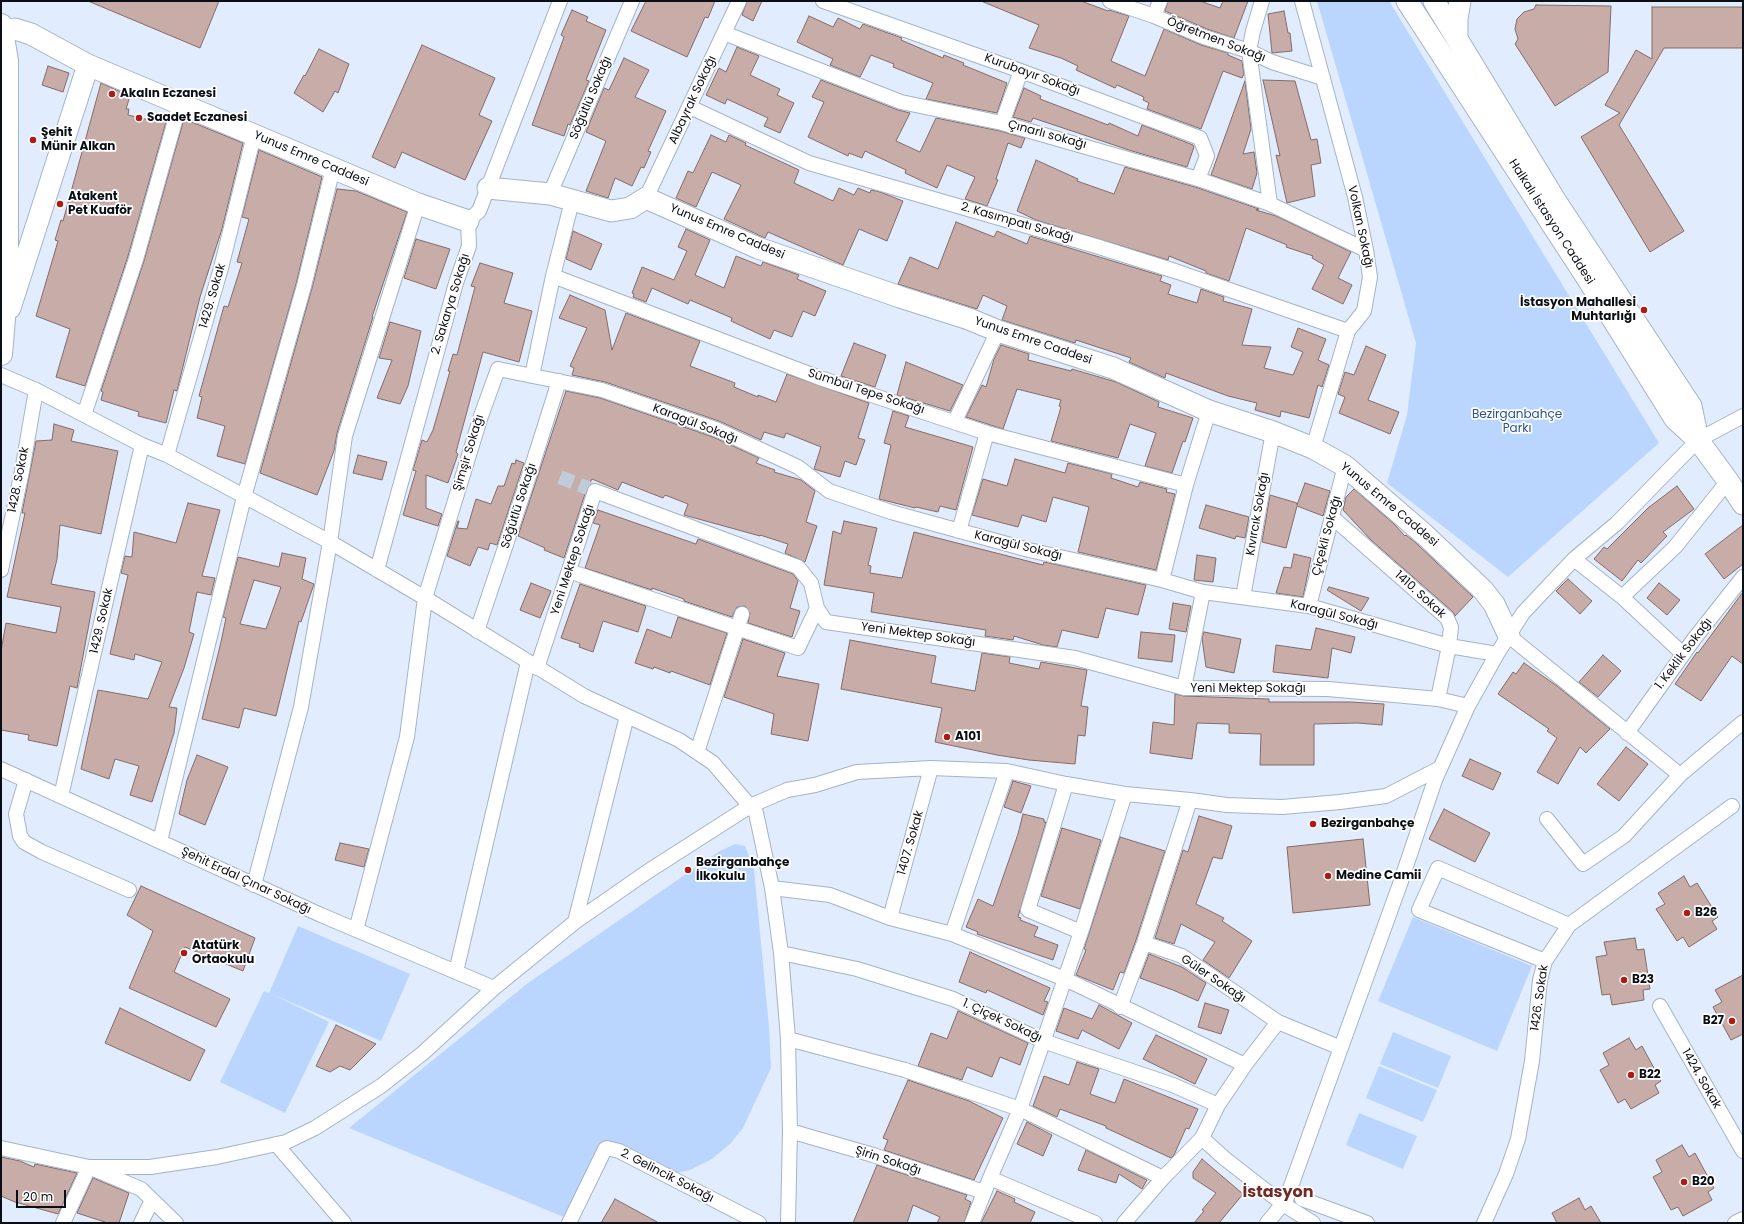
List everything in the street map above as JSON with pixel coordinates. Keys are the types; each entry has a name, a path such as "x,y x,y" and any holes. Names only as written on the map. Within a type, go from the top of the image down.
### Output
{"main road":[{"path":"1,28 7,61 7,283 1,354"}],"street":[{"name":"2. Sakarya Sokağı","path":"377,570 456,282 469,246 474,216 488,188 560,1"},
{"name":"Söğütlü Sokağı","path":"550,194 632,1"},
{"name":"Albayrak Sokağı","path":"646,198 739,1"},
{"name":"Kurubayır Sokağı","path":"823,1 1021,70 1200,138 1207,156 1198,178"},
{"name":"Öğretmen Sokağı","path":"1110,1 1154,16 1204,38 1249,51 1272,62 1323,78"},
{"path":"1154,16 1160,1"},
{"path":"1262,1 1249,51 1270,204"},
{"name":"Volkan Sokağı","path":"1302,1 1355,197 1370,277 1364,311 1348,331 1313,448"},
{"name":"Halkalı İstasyon Caddesi","path":"1407,1 1587,278 1675,419 1698,440 1743,504"},
{"name":"Halkalı İstasyon Caddesi","path":"1434,1 1555,200 1691,406 1698,440"},
{"path":"1457,39 1457,19 1460,1"},
{"name":"Yunus Emre Caddesi","path":"1,28 15,29 30,34 88,65 418,204 474,216"},
{"name":"Çınarlı sokağı","path":"724,33 901,102 1002,123 1198,178 1270,204 1366,250"},
{"path":"4,324 88,65"},
{"path":"1002,123 1021,70"},
{"path":"84,415 136,259 180,104"},
{"name":"2. Kasımpatı Sokağı","path":"690,107 809,162 1178,272 1348,331"},
{"name":"1429. Sokak","path":"167,455 221,268 254,135"},
{"path":"160,841 244,497 304,286 333,168"},
{"path":"488,188 550,194 611,211 630,208 646,198"},
{"name":"Yunus Emre Caddesi","path":"646,198 758,248 900,297 969,318 998,331 1113,368 1209,411 1273,432 1313,448 1345,466 1398,510 1483,590 1494,604 1509,636"},
{"path":"532,376 553,276 572,201"},
{"path":"254,885 301,707 330,542 345,436 418,204"},
{"name":"Sümbül Tepe Sokağı","path":"553,276 820,378 955,421 987,433 1186,485"},
{"path":"955,421 998,331"},
{"name":"Şimşir Sokağı","path":"426,598 481,416 498,369 559,381"},
{"path":"1,375 36,390 142,445 167,455 330,542 426,598 584,696 679,740 713,763 756,813 772,888 781,953 788,1039 790,1131 788,1223"},
{"name":"Söğütlü Sokağı","path":"477,631 528,480 559,381"},
{"name":"Karagül Sokağı","path":"559,381 602,390 716,429 798,467 829,491 891,512 1028,550 1162,580 1203,592 1309,606 1449,646 1497,654"},
{"name":"1428. Sokak","path":"1,570 22,471 36,390"},
{"path":"1162,580 1186,485 1209,411"},
{"path":"1267,1223 1283,1204 1440,768 1468,706 1497,654 1523,613 1574,559 1617,523 1698,440 1743,416"},
{"name":"Kıvırcık Sokağı","path":"1243,597 1273,432"},
{"path":"959,531 987,433"},
{"name":"1429. Sokak","path":"61,796 142,445"},
{"name":"Çiçekli Sokağı","path":"1309,606 1345,466"},
{"path":"1622,597 1675,547 1728,481"},
{"name":"Yeni Mektep Sokağı","path":"456,972 533,665 569,570 595,491 798,567 811,583 817,608 826,622 1075,658 1184,688 1328,689 1438,699 1468,706"},
{"name":"1410. Sokak","path":"1332,517 1447,618 1451,627 1449,646 1438,699"},
{"path":"1574,559 1622,597 1683,654"},
{"path":"569,570 798,648 817,608"},
{"name":"1. Keklik Sokağı","path":"1627,733 1683,654 1743,577"},
{"path":"1184,688 1203,592"},
{"path":"356,930 407,737 426,598"},
{"path":"697,752 742,614"},
{"path":"1509,636 1680,776"},
{"path":"575,922 627,716"},
{"path":"1547,819 1583,864 1624,836 1680,776 1743,722"},
{"path":"1,1148 89,1166 150,1168 216,1157 286,1142 315,1128 381,1086 423,1053 494,988 575,922 647,872 750,806 787,790 814,785 857,772 932,768 1007,771 1066,784 1125,794 1227,805 1282,806 1340,802 1386,796 1440,768"},
{"name":"1407. Sokak","path":"890,918 932,768"},
{"name":"Şehit Erdal Çınar Sokağı","path":"1,769 254,885 494,988"},
{"path":"952,934 1007,771"},
{"path":"26,780 16,814 20,836 24,842 42,852 129,890"},
{"path":"1066,784 1028,910 1081,932"},
{"path":"972,1223 1020,1109 1081,932 1125,794"},
{"path":"1120,1006 1144,943 1190,800"},
{"name":"1426. Sokak","path":"1484,1223 1506,1174 1518,1139 1532,1061 1540,980 1545,960 1569,925 1693,836 1732,806"},
{"path":"1545,960 1419,910 1438,868 1569,925"},
{"path":"772,888 830,895 890,918 952,934 1065,978 1120,1006 1245,1065"},
{"name":"Güler Sokağı","path":"1144,943 1182,956 1278,1022 1340,1048"},
{"name":"1. Çiçek Sokağı","path":"781,953 857,970 953,999 1043,1041 1173,1085 1218,1105"},
{"name":"1424. Sokak","path":"1660,1006 1743,1151"},
{"path":"1124,1223 1163,1178 1202,1138 1218,1105 1245,1065 1278,1022"},
{"path":"788,1039 905,1070 1020,1109 1163,1178"},
{"name":"Şirin Sokağı","path":"790,1131 872,1155 984,1192"},
{"path":"1202,1138 1224,1158 1283,1204 1313,1223"},
{"path":"276,1144 344,1223"},
{"name":"2. Gelincik Sokağı","path":"569,1223 605,1149 607,1148 619,1151 759,1223"},
{"path":"89,1166 141,1189 176,1223"},
{"path":"63,1223 89,1166"},
{"path":"990,1178 1095,1223"},
{"path":"1302,1199 1368,1223"},
{"path":"141,1223 152,1200"},
{"path":"1735,1223 1743,1219"}],"green space":[{"name":"Bezirganbahçe Parkı","path":"1317,1 1389,1 1659,443 1508,577 1387,483 1407,415 1416,343"},
{"path":"735,844 745,846 754,869 769,1027 771,1068 743,1128 731,1143 712,1159 690,1170 677,1173 612,1148 571,1220 349,1128 528,983 718,852"},
{"path":"1413,917 1532,966 1497,1051 1378,1001"},
{"path":"298,926 410,974 381,1041 274,995 329,1022 285,1113 220,1082 264,991 269,993"},
{"path":"1393,1032 1451,1056 1438,1088 1380,1064"},
{"path":"1379,1066 1437,1090 1423,1122 1366,1098"},
{"path":"1359,1113 1417,1136 1403,1169 1346,1145"}],"building":[{"path":"88,1 219,1 200,48"},
{"path":"646,1 715,1 708,18 705,17 687,57 631,31"},
{"path":"747,1 762,1 753,21 742,15"},
{"path":"981,1 1081,1 1108,11 1109,10 1129,16 1111,61 1145,76 1164,29 1201,45 1228,53 1228,55 1242,61 1244,74 1242,78 1223,71 1201,129 1147,109 1149,103 1143,100 1144,97 1117,85 1115,88 1076,70 1078,66 1061,58 1029,48 1039,25"},
{"path":"1168,1 1200,1 1220,8 1223,1 1248,1 1234,38 1207,29 1165,11"},
{"path":"1536,5 1611,6 1608,72 1555,106 1515,44 1518,39 1515,29 1517,19 1524,12 1534,9"},
{"path":"1652,7 1743,7 1743,48 1664,48 1619,125 1684,231 1650,252 1581,137 1620,113 1605,105 1636,50 1652,59"},
{"path":"572,10 588,17 586,21 606,30 586,80 589,81 570,125 568,124 564,136 532,125 564,37 561,35"},
{"path":"1284,11 1288,33 1290,33 1292,51 1272,53 1268,14"},
{"path":"809,16 833,27 838,18 860,29 863,24 902,38 901,40 943,58 944,55 964,63 963,65 1007,83 997,113 926,99 933,83 893,67 894,64 871,55 860,77 830,65 833,59 797,42"},
{"path":"422,45 495,78 479,115 492,121 465,180 402,152 395,168 372,157"},
{"path":"737,47 759,56 750,75 780,89 777,95 794,103 780,133 764,126 768,118 727,99 725,104 706,95 719,68 726,72"},
{"path":"319,49 349,64 338,93 335,91 323,112 294,93"},
{"path":"624,58 649,70 635,97 666,111 648,151 651,152 644,168 641,167 632,186 615,178 608,198 586,191 606,141 586,132 604,88 609,90"},
{"path":"48,66 69,73 63,92 42,85"},
{"path":"821,80 898,110 910,113 896,141 920,152 936,118 1000,131 1025,138 1021,148 1008,143 996,179 998,180 987,206 965,199 975,177 947,165 937,188 905,173 906,170 865,151 862,158 849,153 848,156 808,137 824,102 812,97"},
{"path":"1263,80 1295,81 1311,140 1317,139 1321,163 1311,165 1315,196 1287,203 1276,155 1280,156"},
{"path":"1245,81 1251,129 1243,154 1254,152 1257,173 1252,189 1211,175"},
{"path":"101,83 130,96 126,109 129,109 128,115 153,121 156,113 168,115 128,256 85,386 56,377 70,329 36,316 58,241 55,240 61,220 63,221"},
{"path":"1024,88 1041,96 1040,99 1108,125 1109,123 1138,136 1142,125 1193,145 1194,147 1187,167 1132,151 1033,118 1031,122 1013,117"},
{"path":"184,119 243,143 222,229 200,297 177,391 174,390 166,423 138,416 139,412 101,400 103,392 101,391 144,261"},
{"path":"711,135 726,142 729,135 746,143 745,145 799,170 794,183 833,201 839,188 854,195 858,188 870,193 871,190 880,192 903,201 887,241 859,229 843,265 768,232 765,238 724,219 741,185 712,172 696,207 676,198 688,171 693,173"},
{"path":"259,150 322,177 296,284 245,464 217,456 225,426 197,418 202,397 199,396 224,306 228,307 242,263 237,262 249,219 242,217"},
{"path":"1036,160 1078,179 1077,181 1114,194 1125,167 1195,187 1259,209 1256,210 1276,216 1351,252 1338,278 1352,285 1343,304 1312,289 1324,265 1312,258 1313,256 1286,247 1287,245 1246,228 1229,281 1206,273 1206,271 1169,256 1168,260 1036,220 1017,211"},
{"path":"337,189 356,191 407,212 372,317 337,433 334,451 317,495 260,473 312,288"},
{"path":"956,222 994,237 997,231 1027,244 1030,236 1162,276 1160,281 1171,285 1168,294 1197,303 1201,289 1224,297 1223,301 1252,309 1242,345 1271,347 1264,368 1293,375 1303,352 1291,347 1298,328 1326,339 1318,360 1329,365 1322,387 1318,385 1309,418 1281,411 1280,417 1255,410 1257,403 1228,396 1166,373 1165,378 1129,362 1131,358 1076,340 1075,343 1002,320 1007,306 983,295 977,309 898,284 910,257 938,269"},
{"path":"686,229 710,240 695,275 724,288 736,256 761,266 763,262 799,275 797,279 826,291 815,316 803,311 792,337 774,330 770,339 731,321 732,318 690,300 688,304 652,288 646,302 633,297 634,294 632,293 642,267 674,280 687,251 678,247"},
{"path":"573,231 602,244 591,270 566,259"},
{"path":"416,239 450,249 436,289 404,278"},
{"path":"480,263 513,273 504,303 532,311 519,362 483,352 456,452 458,454 448,483 426,475 426,508 442,514 438,526 403,515 416,471 413,470 422,440 427,442 433,430 450,371 448,371 453,354 457,355 475,287 471,286"},
{"path":"570,295 605,310 612,350 626,313 700,341 690,366 735,383 734,387 758,397 758,395 776,402 787,374 869,403 858,438 865,440 856,465 845,461 840,477 814,469 821,447 786,433 784,438 764,432 761,440 719,421 605,382 572,375 574,368 570,366 587,328 559,318"},
{"path":"390,322 421,331 408,386 400,404 377,398 392,360 379,358"},
{"path":"854,343 886,355 875,387 841,376"},
{"path":"1001,345 1029,354 1028,360 1071,371 1072,369 1116,382 1159,402 1158,407 1193,418 1172,473 1145,466 1156,433 1130,424 1118,458 1051,441 1061,407 1059,406 1061,400 1017,389 1003,429 966,417 982,385 986,387 994,359"},
{"path":"1366,346 1386,355 1368,400 1399,412 1390,434 1339,413 1345,397 1338,394 1345,372 1354,375"},
{"path":"906,362 963,385 950,411 897,395"},
{"path":"566,391 600,398 713,437 759,458 756,463 775,470 774,472 801,480 815,491 806,522 817,526 805,562 785,553 788,544 684,515 688,504 665,495 663,498 622,482 618,490 592,479 587,488 564,558 544,550 545,548 518,536"},
{"path":"893,411 909,416 905,427 973,447 956,510 940,506 938,512 879,499 891,445 884,443"},
{"path":"54,424 74,430 71,441 118,451 101,534 60,525 57,559 51,584 95,592 77,688 70,686 57,746 28,740 29,735 1,730 1,651 6,623 56,633 61,607 7,597 25,513 22,513 36,441 52,440"},
{"path":"358,455 387,462 382,480 353,473"},
{"path":"1015,459 1065,473 1068,463 1112,474 1111,478 1138,487 1140,482 1167,489 1166,492 1175,494 1156,570 1078,552 1089,507 1053,497 1046,522 1022,515 1018,527 972,515 983,479 1007,486"},
{"path":"516,460 524,463 497,545 490,543 488,550 478,547 470,566 447,556 458,521 457,528 467,529 476,499 491,504 498,486 504,486 512,463 515,464"},
{"path":"1305,483 1330,491 1323,516 1297,506 1286,548 1262,542 1270,495 1297,503 1297,505"},
{"path":"1677,486 1694,509 1663,532 1667,536 1641,563 1638,560 1622,581 1594,559 1604,547 1607,549 1648,508"},
{"path":"1354,489 1394,524 1405,536 1406,535 1417,544 1473,597 1455,616 1453,612 1371,540 1343,510 1346,497"},
{"path":"188,503 220,510 202,576 215,578 211,595 197,592 189,632 194,634 184,668 169,707 177,708 174,733 152,802 130,795 139,766 115,759 109,779 81,769 98,690 148,699 162,662 135,654 134,660 110,654 128,575 121,573 125,556 132,557 134,532 176,543"},
{"path":"1206,505 1249,517 1245,538 1236,536 1235,539 1199,528"},
{"path":"598,510 696,544 698,539 793,574 798,581 790,608 800,611 792,637 748,623 750,613 745,606 737,607 732,617 684,601 684,599 652,588 652,590 585,568 600,525 593,523"},
{"path":"844,521 877,528 868,565 871,566 870,573 902,578 914,532 1043,565 1044,562 1146,585 1138,615 1106,608 1098,638 1062,630 1057,647 1043,645 1014,636 1013,640 985,636 986,630 871,612 874,593 824,585 833,531 841,534"},
{"path":"1743,525 1743,564 1724,579 1705,554"},
{"path":"282,553 306,558 302,579 314,584 301,622 299,621 276,716 244,708 239,728 202,719 221,642 226,618 223,617 238,557 279,567","holes":["254,580 281,587 266,629 240,624"]},
{"path":"1294,554 1311,558 1303,597 1276,593 1284,567 1291,568"},
{"path":"1197,555 1216,558 1213,582 1194,580"},
{"path":"1568,579 1592,601 1580,614 1556,591"},
{"path":"531,583 551,591 540,618 520,610"},
{"path":"1659,583 1680,600 1667,615 1647,598"},
{"path":"580,584 646,606 638,632 603,621 593,652 579,647 580,644 561,638"},
{"path":"1329,587 1369,598 1361,611 1327,590"},
{"path":"1743,592 1743,664 1732,656 1701,701 1675,684 1697,652 1698,653"},
{"path":"1173,603 1191,606 1186,632 1169,629"},
{"path":"678,617 727,633 710,685 671,671 670,673 654,667 653,669 635,663 647,629 671,638"},
{"path":"1316,628 1355,637 1351,653 1332,648 1328,678 1273,672 1276,645 1311,650"},
{"path":"1141,632 1175,635 1172,662 1138,658"},
{"path":"1204,632 1241,639 1234,673 1206,667 1202,638"},
{"path":"743,639 785,653 777,676 819,684 808,741 771,734 774,714 724,697"},
{"path":"850,640 936,656 931,683 975,691 982,653 1010,657 1009,663 1039,669 1041,662 1087,670 1081,706 1088,707 1085,736 1078,735 1075,764 1029,760 997,755 935,742 942,708 841,689"},
{"path":"1603,655 1621,671 1598,697 1579,682"},
{"path":"1524,663 1557,686 1610,729 1586,753 1580,747 1558,784 1537,772 1557,738 1547,731 1549,729 1498,694 1513,672 1516,674"},
{"path":"1175,694 1184,696 1269,699 1269,702 1350,702 1384,704 1382,725 1358,723 1314,724 1314,765 1260,765 1261,734 1229,733 1229,724 1197,723 1192,759 1150,753 1153,722 1174,725"},
{"path":"1626,747 1648,764 1619,801 1597,784"},
{"path":"197,755 228,767 205,825 179,814 187,780"},
{"path":"1470,759 1501,773 1493,790 1462,776"},
{"path":"1013,781 1031,786 1021,813 1004,807"},
{"path":"1444,809 1490,833 1475,862 1429,839"},
{"path":"1023,814 1044,819 1044,822 1046,822 1018,917 1021,918 1020,920 1038,927 1034,936 1058,945 1053,960 977,934 978,932 966,927 978,899 993,906 1018,834"},
{"path":"1199,816 1232,826 1222,859 1213,857 1196,904 1224,918 1222,921 1252,941 1229,978 1203,960 1215,942 1181,924 1174,944 1155,938 1183,850 1188,852"},
{"path":"1062,828 1101,840 1080,909 1041,896"},
{"path":"1120,837 1165,851 1124,973 1120,972 1113,990 1076,975 1086,950 1084,949"},
{"name":"Medine Camii","path":"1363,839 1370,905 1293,913 1287,847"},
{"path":"340,843 369,849 364,867 335,860"},
{"name":"B26","path":"1684,876 1690,887 1697,883 1718,917 1712,921 1717,929 1689,947 1683,937 1677,941 1656,909 1665,904 1658,893"},
{"path":"141,886 255,938 243,971 185,947 174,972 230,999 216,1027 129,988 153,931 127,915"},
{"name":"B23","path":"1635,938 1637,950 1644,949 1650,989 1643,990 1644,1000 1612,1005 1610,994 1602,995 1596,957 1607,955 1604,942"},
{"path":"970,952 1050,988 1044,1001 1048,1002 1043,1015 987,990 986,993 959,982"},
{"path":"1149,954 1182,967 1206,983 1198,1001 1140,978"},
{"name":"B27","path":"1743,975 1743,1034 1731,1040 1713,1007 1722,1002 1715,990"},
{"path":"1205,1003 1229,1010 1221,1034 1198,1027"},
{"path":"1099,1005 1132,1023 1119,1049 1082,1030 1078,1039 1056,1031 1064,1008 1092,1019"},
{"path":"120,1008 205,1050 190,1081 105,1043"},
{"path":"958,1011 1028,1043 1020,1065 1000,1057 992,1077 967,1067 962,1080 918,1066 931,1033 947,1039"},
{"path":"336,1025 376,1044 350,1070 340,1066 330,1072 316,1066"},
{"path":"1156,1035 1207,1059 1195,1084 1143,1059"},
{"name":"B22","path":"1629,1038 1636,1050 1642,1046 1661,1081 1655,1085 1659,1093 1631,1109 1625,1099 1618,1103 1600,1070 1609,1065 1603,1053"},
{"path":"1077,1062 1099,1069 1090,1094 1115,1103 1124,1079 1198,1109 1189,1129 1186,1128 1174,1155 1171,1158 1106,1128 1106,1126 1060,1109 1057,1117 1033,1106 1044,1076 1069,1085"},
{"path":"908,1080 969,1101 1003,1118 974,1180 884,1150 888,1140 883,1138"},
{"path":"1027,1122 1052,1135 1043,1156 1017,1144"},
{"name":"B20","path":"1682,1145 1689,1157 1695,1153 1714,1188 1708,1192 1712,1200 1683,1216 1678,1207 1671,1210 1653,1177 1662,1172 1656,1160"},
{"path":"1086,1150 1147,1180 1142,1189 1119,1174 1116,1183 1078,1170"},
{"path":"1,1157 20,1161 34,1167 35,1164 77,1173 58,1214 15,1202 1,1196"},
{"path":"1202,1159 1243,1194 1219,1223 1194,1223 1204,1211 1202,1210 1216,1193 1193,1178 1193,1172"},
{"path":"877,1165 967,1195 965,1199 971,1202 964,1223 937,1223 940,1217 913,1205 907,1223 853,1223"},
{"path":"93,1178 129,1193 119,1223 108,1223 77,1213"},
{"path":"997,1191 1015,1199 1014,1202 1035,1212 1030,1223 981,1223"},
{"path":"1579,1198 1585,1210 1591,1206 1601,1223 1557,1223 1552,1213"},
{"path":"615,1199 659,1223 601,1223"}],"tunnel":[{"path":"560,477 595,491"}],"place":[{"name":"Akalın Eczanesi","path":"112,94"},
{"name":"Saadet Eczanesi","path":"139,118"},
{"name":"Şehit Münir Alkan","path":"33,140"},
{"name":"Atakent Pet Kuaför","path":"60,204"},
{"name":"İstasyon Mahallesi Muhtarlığı","path":"1644,310"},
{"name":"A101","path":"947,737"},
{"name":"Bezirganbahçe","path":"1313,824"},
{"name":"Bezirganbahçe İlkokulu","path":"688,870"},
{"name":"Medine Camii","path":"1328,876"},
{"name":"B26","path":"1687,913"},
{"name":"Atatürk Ortaokulu","path":"184,953"},
{"name":"B23","path":"1624,980"},
{"name":"B27","path":"1732,1021"},
{"name":"B22","path":"1631,1075"},
{"name":"B20","path":"1684,1182"}],"district":[{"name":"İstasyon","path":"1278,1193"}]}
